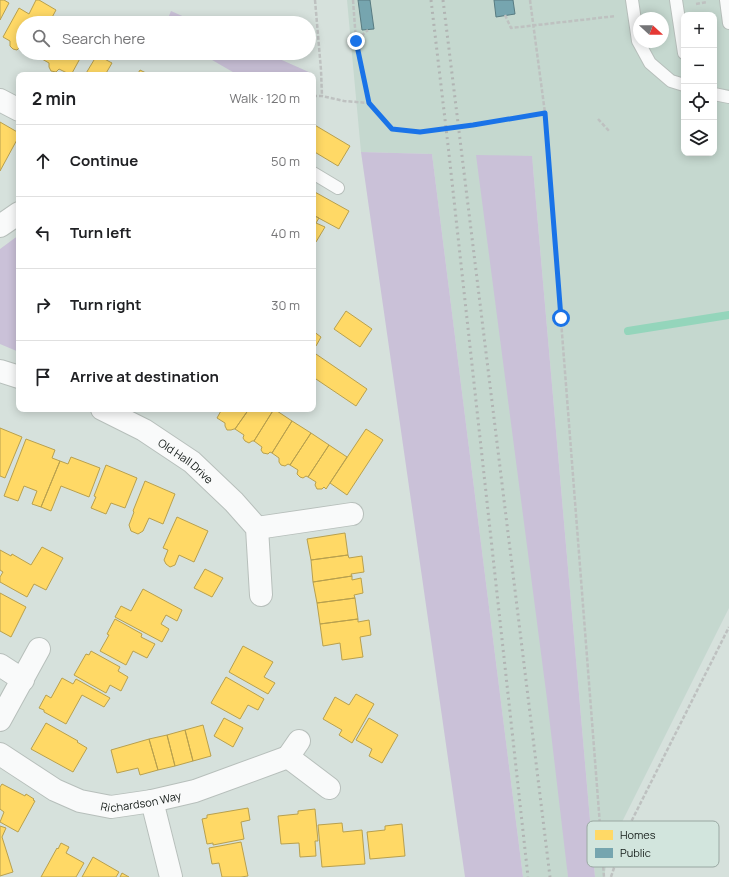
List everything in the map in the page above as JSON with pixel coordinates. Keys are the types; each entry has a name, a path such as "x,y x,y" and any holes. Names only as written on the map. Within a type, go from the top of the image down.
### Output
{"street":[{"path":"0,100 16,108"},
{"path":"0,226 16,215"},
{"path":"0,371 16,376"},
{"name":"Old Hall Drive","path":"108,412 144,430 192,462 234,502 257,528"},
{"path":"261,595 257,528 352,514"},
{"path":"0,720 39,649"},
{"path":"0,665 22,680"},
{"name":"Richardson Way","path":"0,754 55,790 80,801 111,807 152,801 195,791 294,749 329,788"},
{"path":"152,801 171,877"}],"lane":[{"path":"632,0 638,41 650,63 670,81 681,84"},
{"path":"676,0 683,48"},
{"path":"726,0 729,23"},
{"path":"717,95 729,97"},
{"path":"316,175 338,188"}],"path":[{"path":"315,0 322,96"},
{"path":"353,0 356,41 369,103 392,129 420,132 545,113"},
{"path":"530,0 545,113 600,821"},
{"path":"505,15 512,28 616,16"},
{"path":"356,41 368,30"},
{"path":"316,96 344,101 369,103"},
{"path":"598,119 610,132"},
{"path":"632,821 729,627"},
{"path":"603,867 604,877"},
{"path":"611,877 614,867"}],"shaded area":[{"path":"347,0 729,0 729,608 622,821 590,821 532,156 568,877 523,877 432,154 361,152"},
{"path":"171,11 182,16 169,16"},
{"path":"212,60 282,60 309,72 233,72"},
{"path":"361,152 432,154 523,877 465,877"},
{"path":"476,155 532,156 590,821 587,821 587,867 594,867 595,877 568,877 547,699"},
{"path":"16,237 16,351 0,344 0,249"},
{"path":"594,867 606,867 604,877 595,877"}],"building: Homes":[{"path":"0,0 4,0 9,3 0,20"},
{"path":"36,0 39,0 56,10 53,16 16,16 16,50 13,49 10,46 10,41 3,37 19,8 29,14"},
{"path":"44,60 79,60 73,72 65,72 59,69 56,72 51,71 49,63"},
{"path":"94,60 106,60 112,63 107,72 87,72"},
{"path":"0,122 16,131 16,142 0,171"},
{"path":"316,126 350,146 338,166 316,153"},
{"path":"316,193 349,211 339,229 316,217"},
{"path":"316,223 325,227 316,242"},
{"path":"346,311 372,329 360,347 334,329"},
{"path":"316,333 321,337 316,346"},
{"path":"316,354 367,389 356,406 316,379"},
{"path":"220,412 247,412 235,429 231,430 227,430 225,423 217,418"},
{"path":"247,412 272,412 254,441 249,443 245,441 243,438 244,435 235,429"},
{"path":"272,412 278,412 292,421 272,453 263,453 261,450 262,447 254,441"},
{"path":"292,421 311,433 290,465 288,464 285,466 281,465 279,458 272,453"},
{"path":"0,428 22,437 5,478 0,476"},
{"path":"366,429 383,440 347,495 330,483"},
{"path":"311,433 329,445 308,477 306,476 303,478 297,474 298,470 290,465"},
{"path":"26,439 55,450 52,458 60,461 41,507 32,504 37,491 24,486 18,501 4,496"},
{"path":"329,445 347,457 326,489 324,487 322,489 317,489 315,485 316,482 308,477"},
{"path":"71,457 100,468 89,497 61,486 51,511 41,507 60,461 68,464"},
{"path":"106,465 137,478 125,508 111,503 106,514 91,508"},
{"path":"145,481 175,494 163,524 149,518 143,531 138,534 131,531 129,525"},
{"path":"177,517 208,531 194,562 179,555 175,565 170,567 164,560 168,550 163,548"},
{"path":"345,533 348,555 311,560 307,539"},
{"path":"42,547 63,558 46,590 34,584 27,597 0,582 0,577 3,572 0,570 0,550 11,556 12,554 31,565"},
{"path":"348,555 349,558 362,556 364,572 351,574 352,576 313,582 311,560"},
{"path":"205,569 223,578 212,597 194,588"},
{"path":"352,576 352,580 361,578 363,593 354,595 355,598 317,603 313,582"},
{"path":"143,589 182,610 177,621 166,615 161,624 169,629 162,642 115,617 121,606 131,611"},
{"path":"0,593 26,607 11,637 0,631"},
{"path":"355,598 358,619 320,624 317,603"},
{"path":"115,619 142,634 141,637 155,644 147,658 133,651 126,665 100,651 109,635 107,634"},
{"path":"358,619 358,622 369,620 371,635 360,637 363,657 342,660 340,643 323,646 320,624"},
{"path":"243,646 273,662 264,677 275,683 268,694 229,672"},
{"path":"91,651 120,667 118,671 128,677 121,691 110,685 106,693 74,675 86,654 89,655"},
{"path":"226,677 264,699 258,710 248,705 240,719 211,703"},
{"path":"62,678 73,684 76,679 110,698 104,707 82,695 66,724 39,708 46,695 51,698"},
{"path":"356,694 374,704 352,743 339,735 342,730 323,719 335,697 349,705"},
{"path":"224,718 243,728 233,747 214,736"},
{"path":"369,718 398,735 382,763 369,756 372,749 356,740"},
{"path":"46,723 78,741 77,742 87,748 73,772 31,749"},
{"path":"203,725 211,756 193,761 185,730"},
{"path":"185,730 193,761 175,766 167,735"},
{"path":"167,735 175,766 158,770 149,739"},
{"path":"149,739 158,770 140,775 138,768 117,773 111,750"},
{"path":"2,784 25,796 26,794 35,801 18,832 0,822 4,812 0,809 0,787"},
{"path":"248,808 250,820 241,822 244,839 213,845 213,843 207,844 202,819 207,818 207,815"},
{"path":"315,809 318,841 315,841 316,856 300,857 299,843 281,844 278,816 298,814 298,811"},
{"path":"342,823 343,832 362,830 365,864 322,867 318,825"},
{"path":"402,824 405,856 370,859 367,832 385,830 385,826"},
{"path":"0,826 6,828 2,837 13,872 0,876"},
{"path":"241,842 248,876 222,877 219,863 212,864 209,848"},
{"path":"61,843 69,847 66,853 84,863 76,877 41,877 57,848 58,849"},
{"path":"93,857 119,872 116,877 82,877"},
{"path":"122,873 129,877 120,877"}],"building: Public":[{"path":"358,0 370,0 374,29 362,30"},
{"path":"494,0 513,0 515,14 496,17"}],"waterway":[{"path":"628,331 729,315"}],"railway":[{"path":"431,0 528,877"},
{"path":"443,0 550,877"}],"route":[{"path":"356,41 369,103 392,129 420,132 545,113 561,318"}]}
